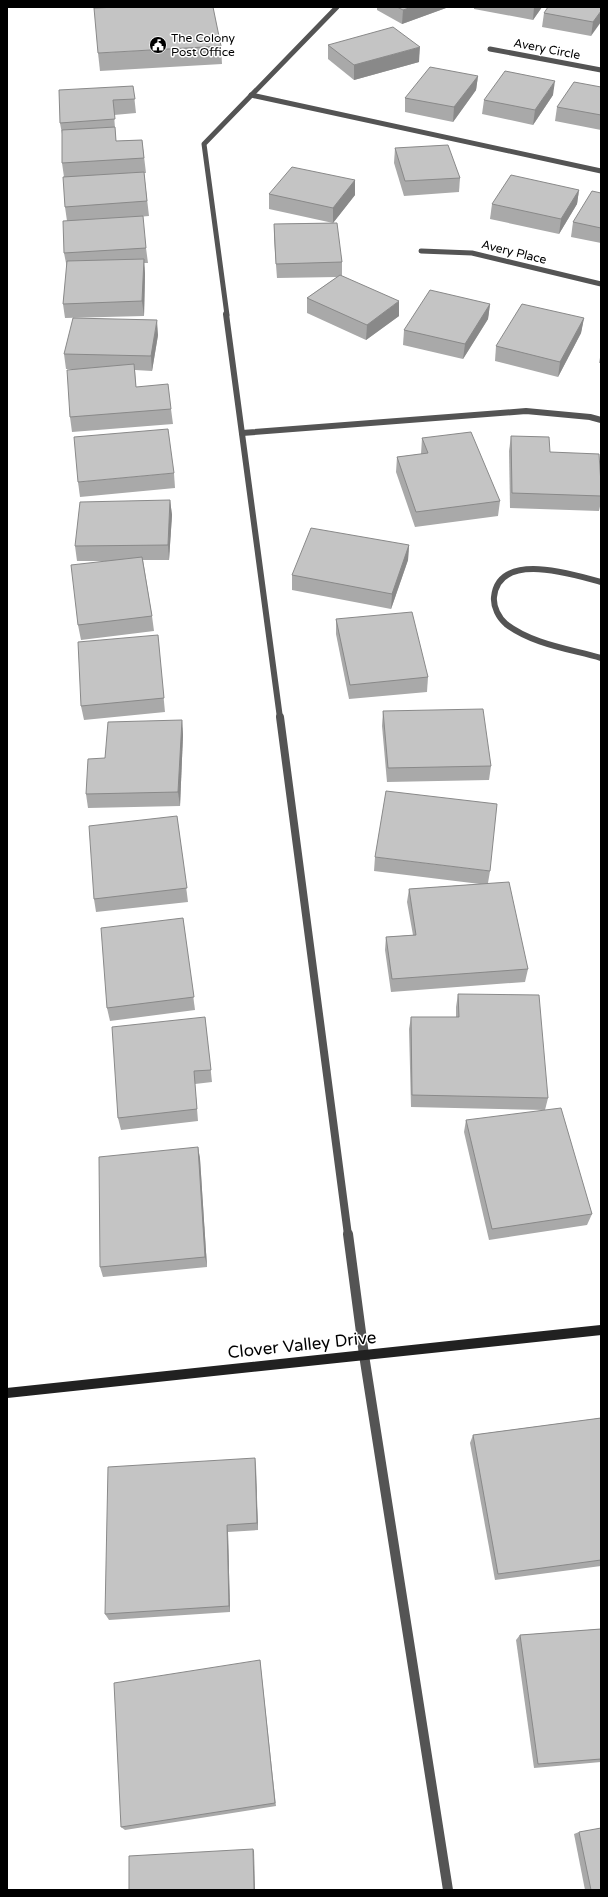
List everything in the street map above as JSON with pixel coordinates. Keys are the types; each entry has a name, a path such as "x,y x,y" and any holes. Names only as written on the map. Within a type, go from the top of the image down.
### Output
{"street":[{"path":"337,7 204,144 364,1354 448,1890"},
{"name":"Avery Circle","path":"490,49 601,70"},
{"path":"251,95 601,171"},
{"name":"Avery Place","path":"421,251 472,253 601,284"},
{"path":"242,433 526,411 590,417 601,420"},
{"path":"601,582 547,569 530,568 516,572 504,579 496,589 493,600 496,612 505,622 518,631 601,658"},
{"name":"Clover Valley Drive","path":"7,1393 601,1330"}],"building":[{"name":"The Colony Post Office","path":"213,7 221,46 98,53 94,8"},
{"path":"397,7 412,7 403,10"},
{"path":"548,7 601,7 601,11 593,22 544,13"},
{"path":"393,27 420,47 354,65 328,45"},
{"path":"430,67 478,76 454,107 405,98"},
{"path":"505,71 555,81 535,110 484,100"},
{"path":"574,82 601,87 601,115 557,107"},
{"path":"133,86 135,99 113,100 115,119 60,123 59,90"},
{"path":"115,127 116,141 142,140 144,158 62,163 62,130"},
{"path":"448,145 460,178 405,181 395,148"},
{"path":"292,167 355,180 333,208 269,194"},
{"path":"144,172 147,201 65,207 63,177"},
{"path":"511,175 579,190 561,219 492,204"},
{"path":"592,191 601,193 601,228 573,222"},
{"path":"143,216 146,248 64,253 63,221"},
{"path":"337,223 342,262 276,264 274,224"},
{"path":"144,259 142,301 63,304 67,261"},
{"path":"340,275 399,301 367,325 307,298"},
{"path":"430,290 490,304 465,344 404,330"},
{"path":"522,304 584,318 560,362 496,346"},
{"path":"73,318 157,320 151,356 64,354"},
{"path":"134,364 136,387 168,384 171,409 70,417 67,370"},
{"path":"168,429 174,473 78,482 74,437"},
{"path":"471,432 500,501 416,512 397,457 428,453 422,438"},
{"path":"511,436 549,437 550,452 599,454 601,496 512,493"},
{"path":"170,500 168,545 75,546 80,502"},
{"path":"311,528 409,545 392,594 292,575"},
{"path":"142,557 152,616 78,625 71,565"},
{"path":"412,612 428,677 350,685 336,619"},
{"path":"158,635 164,698 81,706 78,642"},
{"path":"483,709 491,766 388,768 383,711"},
{"path":"182,720 178,792 86,794 88,759 105,758 108,722"},
{"path":"386,791 497,804 490,871 375,857"},
{"path":"177,816 187,888 94,899 89,826"},
{"path":"509,882 528,969 392,979 386,937 416,935 409,889"},
{"path":"183,918 194,997 107,1008 101,928"},
{"path":"458,994 539,995 548,1098 412,1095 411,1017 459,1017"},
{"path":"205,1017 211,1070 194,1071 197,1109 118,1118 112,1027"},
{"path":"561,1108 592,1214 492,1229 466,1120"},
{"path":"198,1147 205,1257 100,1267 99,1157"},
{"path":"601,1418 601,1560 498,1574 473,1435"},
{"path":"255,1458 257,1523 227,1525 229,1606 105,1614 108,1467"},
{"path":"601,1629 601,1759 538,1764 520,1635"},
{"path":"260,1660 275,1803 121,1827 114,1683"},
{"path":"601,1828 601,1890 591,1890 579,1832"},
{"path":"253,1849 254,1890 129,1890 129,1856"}],"place":[{"name":"The Colony Post Office","path":"158,45"}]}
